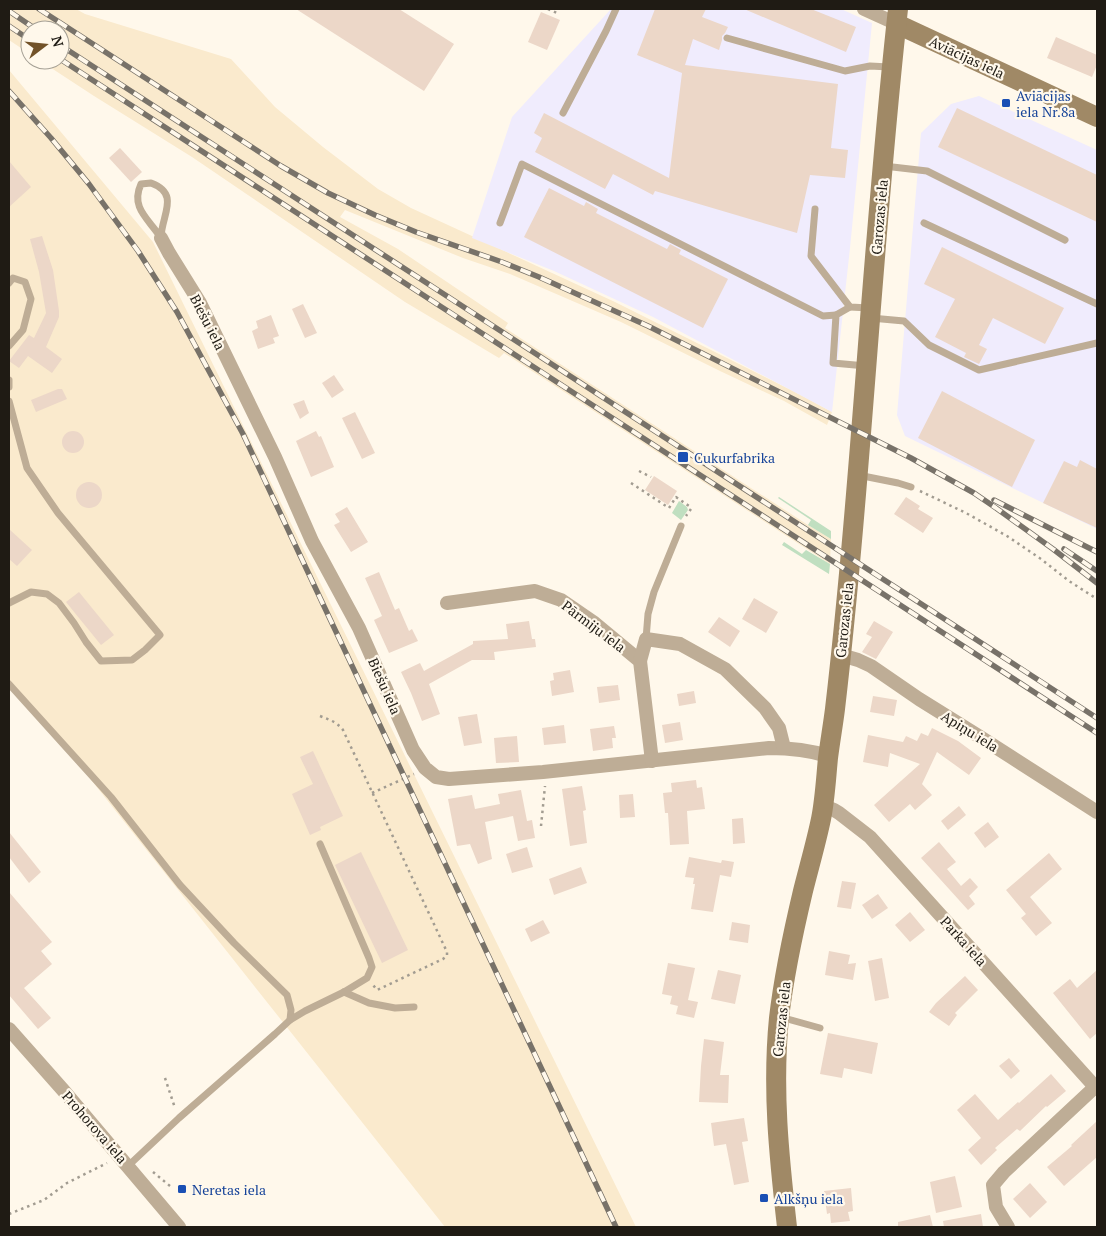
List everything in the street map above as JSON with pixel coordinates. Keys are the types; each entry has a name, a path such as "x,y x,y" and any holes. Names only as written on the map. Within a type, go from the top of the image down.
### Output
{"main road":[{"name":"Garozas iela","path":"787,1227 776,1104 775,1067 779,1017 796,922 824,806 858,475 883,166 898,16"},
{"name":"Aviācijas iela","path":"898,16 1097,117"}],"street":[{"name":"Aviācijas iela","path":"864,9 898,16"},
{"name":"Biešu iela","path":"161,238 200,303 275,458 312,541 359,628 413,750 425,768"},
{"name":"Pārmiju iela","path":"446,603 535,591 561,600 593,622 640,661 652,761"},
{"path":"640,661 646,639 680,644 725,669 765,708 779,728 784,748"},
{"name":"Apiņu iela","path":"841,655 871,666 919,699 1097,812"},
{"path":"425,768 436,777 449,779 543,772 770,748 815,752 828,756"},
{"name":"Parka iela","path":"824,806 839,813 870,837 1096,1088 1004,1172 993,1185 996,1206 1008,1227"},
{"name":"Prohorova iela","path":"9,1029 179,1227"}],"lane":[{"path":"563,113 616,9"},
{"path":"727,38 845,71 870,66 892,68"},
{"path":"500,223 522,164 823,316 836,315 850,307"},
{"path":"883,166 926,170 1066,240"},
{"path":"151,183 160,186 167,194 168,204 161,238 138,207 136,194 141,184 151,183"},
{"path":"815,209 811,256 850,307 904,322 929,345 979,370 1097,343"},
{"path":"924,223 1097,304"},
{"path":"9,283 13,278 25,282 31,299 23,330 9,346"},
{"path":"836,315 833,363 866,366"},
{"path":"9,380 9,387"},
{"path":"9,401 27,468 58,513 160,635 146,650 132,660 101,661 59,603 47,594 31,592 9,603"},
{"path":"858,475 911,487"},
{"path":"646,639 648,614 654,592 680,526"},
{"path":"9,684 111,797 180,885 240,949 287,995 291,1010 290,1020"},
{"path":"124,1161 138,1156 290,1020 368,978 372,967 369,958 320,844"},
{"path":"344,992 369,1003 395,1008 414,1007"},
{"path":"779,1017 820,1028"}],"path":[{"path":"548,9 559,14"},
{"path":"639,471 651,477"},
{"path":"631,483 669,508 676,497 689,506 691,509 680,526"},
{"path":"911,487 966,513 1007,536 1068,581 1097,599"},
{"path":"320,716 339,725 343,730 447,952 447,956 443,959 377,990 368,978"},
{"path":"372,793 425,768"},
{"path":"541,826 545,784 543,772"},
{"path":"165,1078 179,1118"},
{"path":"138,1156 148,1168 170,1186"},
{"path":"9,1216 14,1212 44,1200 67,1182 124,1161"}],"shaded area":[{"path":"9,9 76,9 85,14 231,59 275,107 378,189 411,208 615,302 832,412 827,425 784,401 621,322 510,274 463,258 345,210 340,217 398,249 508,323 505,328 831,539 830,564 504,353 499,358 405,302 192,157 54,70 70,70 70,20 20,20 20,47 9,40"},
{"path":"611,9 841,9 872,23 832,412 653,317 554,271 472,238 512,117"},
{"path":"9,70 153,242 636,1227 445,1227 77,762 9,683"},
{"path":"979,96 1097,150 1097,529 905,436 897,415 921,133 951,104"}],"green space":[{"path":"779,497 831,531 831,539 808,525 811,520"},
{"path":"679,501 688,510 681,520 672,513"},
{"path":"784,542 802,554 806,550 830,564 829,574 782,545"}],"building":[{"path":"296,9 399,9 454,44 424,91"},
{"path":"655,9 706,9 702,17 728,27 722,36 719,50 693,39 685,65 838,84 831,148 848,150 845,178 810,175 797,233 655,191 653,195 613,174 605,189 535,152 542,138 534,133 544,113 669,178 682,73 637,55"},
{"path":"744,9 811,9 856,27 846,52"},
{"path":"541,12 560,20 547,50 528,42"},
{"path":"1056,37 1097,55 1097,65 1092,77 1047,58"},
{"path":"957,108 1097,175 1097,222 938,147"},
{"path":"120,148 142,172 131,182 109,158"},
{"path":"9,161 31,187 9,207"},
{"path":"549,188 584,206 586,202 598,209 596,213 667,249 670,244 681,250 679,254 728,279 703,328 524,237"},
{"path":"42,236 53,270 59,311 59,317 46,347 62,359 52,373 28,356 19,368 9,361 29,335 34,338 46,313 39,272 30,239"},
{"path":"942,247 1064,308 1045,344 993,318 979,345 987,349 979,364 964,357 966,353 935,337 955,299 924,284"},
{"path":"303,304 317,333 305,338 292,309"},
{"path":"271,315 279,336 273,338 275,343 258,349 252,331 258,328 256,321"},
{"path":"334,375 344,390 332,398 322,383"},
{"path":"62,389 67,399 36,412 31,400"},
{"path":"942,391 1035,440 1012,487 918,438"},
{"path":"304,400 309,413 300,419 293,404"},
{"path":"355,412 375,453 362,459 342,418"},
{"path":"73,431 81,434 84,442 81,450 73,453 65,450 62,442 65,434"},
{"path":"316,431 319,437 321,436 334,467 311,477 296,441"},
{"path":"1080,460 1097,469 1097,528 1043,503 1064,461 1077,467"},
{"name":"Cukurfabrika","path":"654,476 677,491 668,505 645,490"},
{"path":"89,482 98,486 102,495 98,504 89,508 80,504 76,495 80,486"},
{"path":"906,497 920,506 918,509 933,518 923,533 894,514"},
{"path":"347,507 368,542 351,552 334,525 340,522 335,514"},
{"path":"9,529 32,550 17,566 9,559"},
{"path":"379,572 395,610 399,608 409,631 412,629 418,641 389,653 374,620 382,616 365,578"},
{"path":"79,592 114,635 101,645 66,602"},
{"path":"754,598 778,612 766,633 742,619"},
{"path":"719,617 740,631 730,647 708,632"},
{"path":"529,621 532,639 535,639 536,647 494,652 495,660 472,660 429,684 440,714 422,721 401,672 420,663 424,671 473,644 473,641 508,639 506,624"},
{"path":"874,621 893,632 876,659 862,652 872,637 866,634"},
{"path":"570,670 574,692 552,696 550,681 554,680 553,673"},
{"path":"618,685 620,700 599,703 597,687"},
{"path":"694,691 696,703 679,706 677,694"},
{"path":"873,696 897,700 894,716 870,712"},
{"path":"477,714 482,743 464,746 458,717"},
{"path":"680,722 683,740 665,743 662,725"},
{"path":"564,725 566,743 544,745 542,728"},
{"path":"614,726 616,738 612,738 613,748 593,751 590,729"},
{"path":"932,728 958,741 981,758 969,775 937,752 922,784 932,795 915,810 910,804 889,822 874,805 920,764 890,753 888,767 863,762 868,735 903,742 906,736 917,741 921,733 928,736"},
{"path":"517,736 519,762 496,763 494,738"},
{"path":"313,751 343,816 320,827 321,830 310,835 292,794 313,784 300,757"},
{"path":"696,780 697,788 702,787 705,809 687,811 689,844 670,845 668,813 665,813 663,793 672,792 671,783"},
{"path":"582,786 586,810 583,811 587,843 570,846 562,789"},
{"path":"521,790 527,821 532,820 535,838 518,841 513,816 485,822 492,859 478,864 470,844 457,846 448,799 472,795 475,809 500,804 498,794"},
{"path":"633,794 635,817 620,818 619,795"},
{"path":"959,806 966,815 948,830 941,821"},
{"path":"743,818 745,843 733,844 732,819"},
{"path":"988,822 999,837 985,848 974,833"},
{"path":"9,832 41,872 29,883 9,857"},
{"path":"939,842 956,862 947,869 961,886 970,878 978,887 969,896 975,904 968,910 921,858"},
{"path":"527,847 533,867 512,873 506,854"},
{"path":"361,852 408,950 382,963 335,865"},
{"path":"1049,853 1062,869 1030,897 1052,923 1036,936 1021,918 1026,914 1006,890"},
{"path":"689,857 721,863 722,860 734,862 731,877 720,875 713,912 691,909 695,884 693,884 694,878 685,877"},
{"path":"581,867 587,883 554,895 549,879"},
{"path":"842,881 856,883 851,909 837,907"},
{"path":"9,892 52,942 41,951 52,964 24,988 51,1018 38,1029 9,995"},
{"path":"878,894 888,908 872,919 862,905"},
{"path":"910,912 925,930 910,942 895,925"},
{"path":"543,920 550,933 531,942 525,929"},
{"path":"732,922 750,925 748,943 729,940"},
{"path":"829,951 850,955 848,964 856,963 853,980 825,975"},
{"path":"882,958 889,998 875,1001 868,961"},
{"path":"668,963 695,968 688,1000 698,1002 694,1018 676,1014 678,1006 670,1004 672,996 662,994"},
{"path":"718,970 741,975 735,1004 711,999"},
{"path":"1097,970 1097,1033 1090,1039 1053,993 1070,979 1077,988"},
{"path":"965,976 978,990 955,1013 957,1015 949,1026 929,1012"},
{"path":"828,1033 878,1043 872,1074 844,1068 842,1078 820,1074"},
{"path":"704,1039 724,1042 720,1075 729,1075 728,1103 699,1102"},
{"path":"1009,1058 1020,1071 1011,1079 999,1066"},
{"path":"1051,1074 1066,1091 1046,1106 1020,1131 1017,1129 995,1148 997,1150 981,1165 968,1150 981,1138 957,1110 975,1094 998,1120"},
{"path":"744,1118 748,1141 742,1142 749,1182 734,1185 726,1144 714,1146 711,1123"},
{"path":"1097,1121 1097,1157 1064,1186 1047,1167"},
{"path":"955,1176 962,1207 936,1213 930,1182"},
{"path":"1030,1183 1047,1202 1030,1218 1013,1199"},
{"path":"851,1188 853,1211 848,1212 850,1221 831,1223 830,1213 827,1214 824,1191"},
{"path":"981,1214 983,1227 944,1227 943,1221"},
{"path":"930,1215 933,1227 898,1227 898,1222"}],"railway":[{"path":"39,9 281,166 328,193 416,232 539,277 648,326 911,458 974,493 1097,583"},
{"path":"9,11 22,20"},
{"path":"9,26 20,33"},
{"path":"70,51 1097,718"},
{"path":"70,65 1097,733"},
{"path":"9,91 89,184 138,251 177,312 243,434 616,1227"},
{"path":"994,500 1097,552"},
{"path":"1064,549 1097,571"}],"place":[{"name":"Aviācijas iela Nr.8a","path":"1006,103"},
{"name":"Cukurfabrika","path":"683,457"},
{"name":"Neretas iela","path":"182,1189"},
{"name":"Alkšņu iela","path":"764,1198"}]}
